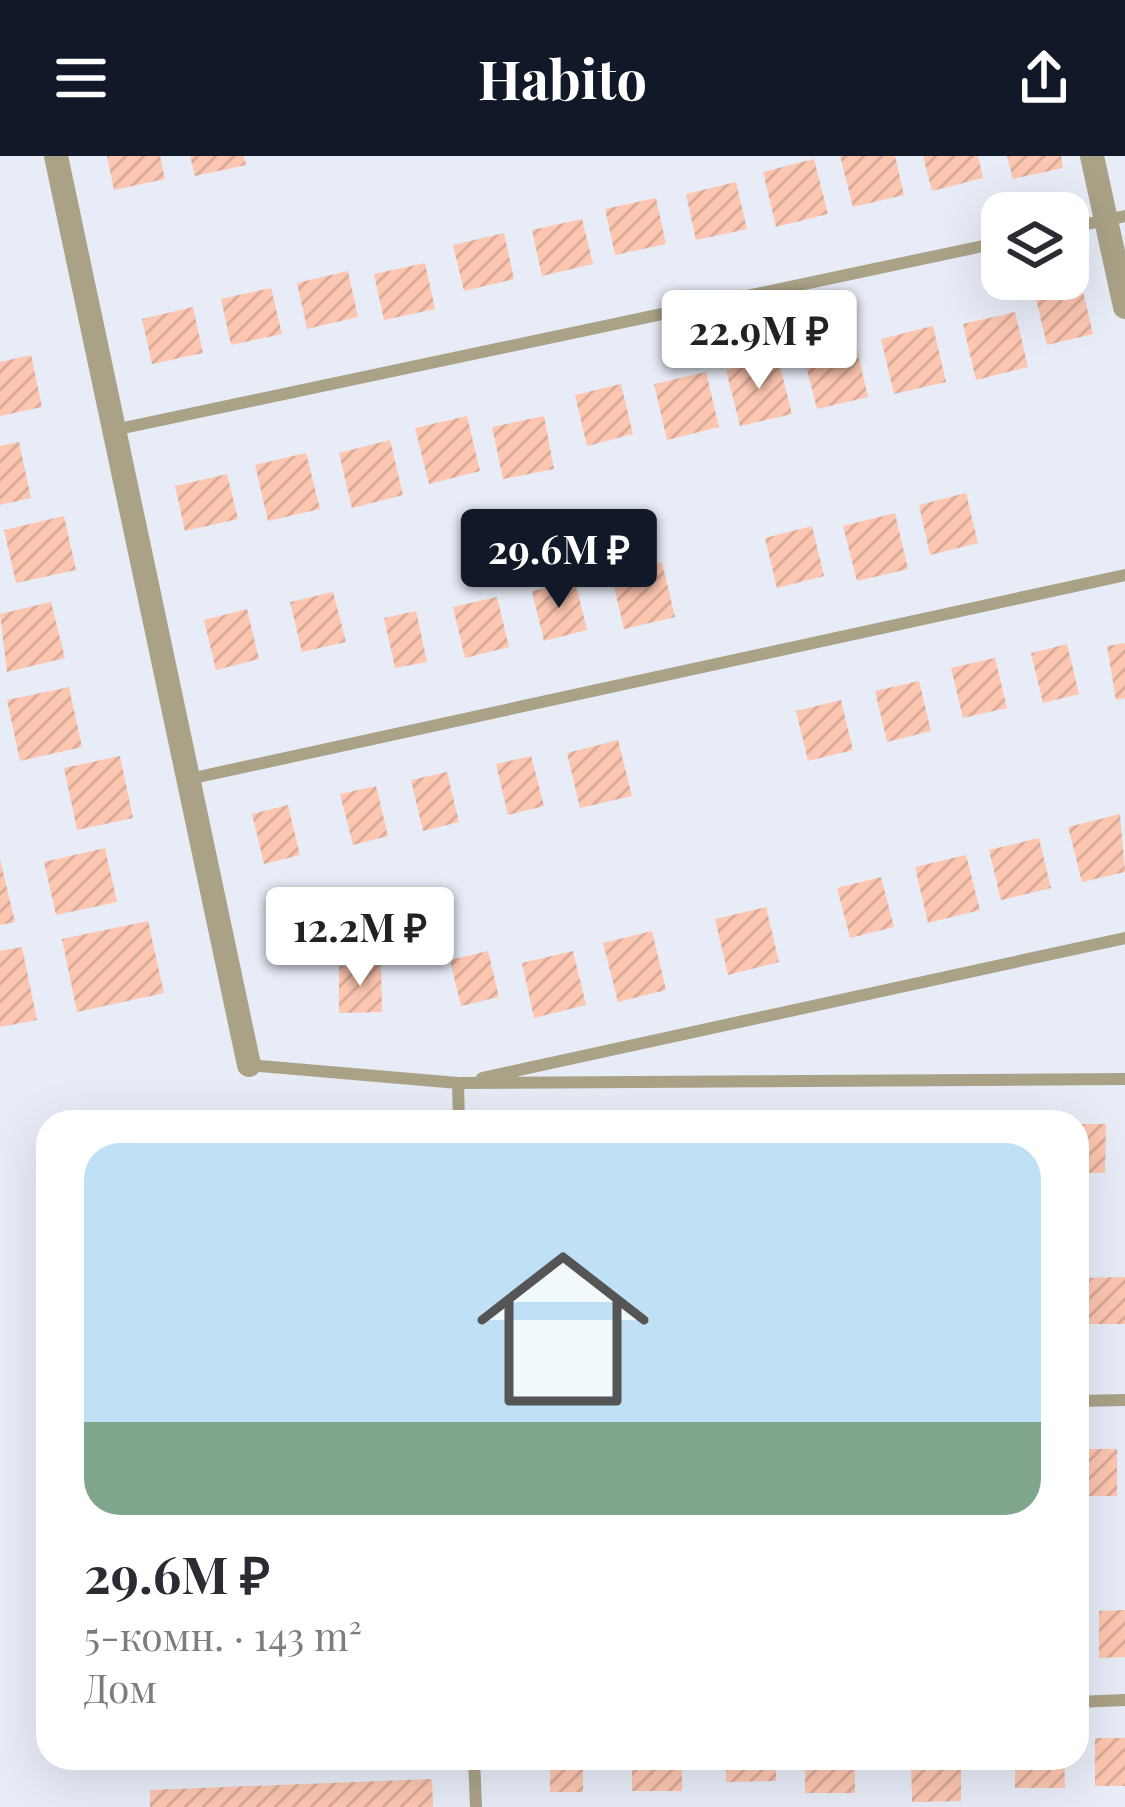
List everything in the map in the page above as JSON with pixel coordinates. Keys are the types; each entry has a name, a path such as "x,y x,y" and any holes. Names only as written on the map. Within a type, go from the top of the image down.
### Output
{"street":[{"path":"56,156 249,1065"},
{"path":"1092,156 1115,218 1125,307"}],"lane":[{"path":"114,430 981,246"},
{"path":"189,778 1125,575"},
{"path":"458,1083 1125,938"},
{"path":"249,1065 458,1083 1125,1079"},
{"path":"458,1083 459,1110"},
{"path":"1089,1401 1125,1400"},
{"path":"1089,1702 1125,1700"},
{"path":"474,1770 476,1807"}],"building":[{"path":"107,156 160,156 165,179 114,190"},
{"path":"190,156 244,156 246,165 195,176"},
{"path":"840,156 895,156 904,195 853,207"},
{"path":"923,156 978,156 983,178 932,191"},
{"path":"1007,156 1061,156 1063,168 1013,179"},
{"path":"814,159 828,214 776,227 763,172"},
{"path":"736,182 747,229 696,240 686,194"},
{"path":"656,198 666,244 615,255 605,209"},
{"path":"582,219 593,264 542,276 532,230"},
{"path":"504,233 514,279 464,291 453,245"},
{"path":"425,263 435,309 384,320 374,274"},
{"path":"348,271 358,317 307,329 297,283"},
{"path":"271,288 282,334 231,345 221,299"},
{"path":"1036,300 1085,300 1093,334 1047,345"},
{"path":"193,307 203,353 152,364 142,319"},
{"path":"1015,312 1028,367 976,380 963,324"},
{"path":"933,326 946,382 894,394 881,339"},
{"path":"855,341 868,397 817,409 803,353"},
{"path":"31,355 42,407 0,416 0,362"},
{"path":"778,358 792,414 740,426 726,370"},
{"path":"706,372 719,427 667,440 654,384"},
{"path":"621,384 633,434 587,446 575,395"},
{"path":"467,416 480,471 429,484 415,428"},
{"path":"544,416 554,469 503,479 492,427"},
{"path":"390,440 403,495 352,508 339,453"},
{"path":"19,442 31,498 0,505 0,446"},
{"path":"306,453 320,509 268,521 255,465"},
{"path":"227,474 238,519 185,531 175,486"},
{"path":"966,493 978,543 930,555 919,505"},
{"path":"895,513 908,569 857,581 843,526"},
{"path":"64,516 76,570 16,583 4,530"},
{"path":"812,526 824,576 777,588 765,538"},
{"path":"662,562 675,617 624,629 611,574"},
{"path":"575,581 587,630 544,641 532,591"},
{"path":"333,592 346,642 302,652 290,602"},
{"path":"497,597 509,647 465,658 453,607"},
{"path":"51,602 65,658 7,672 0,614"},
{"path":"247,609 259,659 216,670 204,620"},
{"path":"416,611 427,662 395,668 384,618"},
{"path":"1125,643 1125,698 1116,700 1107,646"},
{"path":"1067,644 1079,694 1043,703 1031,653"},
{"path":"995,658 1007,708 963,718 951,668"},
{"path":"919,681 931,731 887,742 875,691"},
{"path":"69,687 82,747 20,761 7,700"},
{"path":"841,700 853,750 808,761 796,711"},
{"path":"618,740 632,796 580,808 567,753"},
{"path":"120,756 133,818 77,830 64,768"},
{"path":"531,756 544,806 508,815 496,764"},
{"path":"447,772 459,822 423,831 411,780"},
{"path":"376,786 388,836 353,845 340,794"},
{"path":"288,805 300,855 264,864 252,814"},
{"path":"1120,814 1125,872 1082,882 1068,827"},
{"path":"1039,838 1051,888 1001,900 989,850"},
{"path":"105,848 117,902 56,915 44,862"},
{"path":"966,855 980,910 928,923 915,867"},
{"path":"0,859 15,922 0,925"},
{"path":"881,877 894,927 850,938 837,888"},
{"path":"766,907 779,962 728,975 715,919"},
{"path":"148,921 164,993 77,1012 62,939"},
{"path":"652,931 666,990 618,1002 603,943"},
{"path":"22,947 37,1020 0,1027 0,951"},
{"path":"488,951 499,997 461,1006 450,960"},
{"path":"573,951 586,1005 534,1018 522,963"},
{"path":"381,965 382,1012 339,1013 339,966"},
{"path":"1089,1124 1106,1124 1105,1173 1089,1173"},
{"path":"1125,1277 1125,1324 1089,1324 1089,1278"},
{"path":"1089,1449 1117,1449 1117,1496 1089,1496"},
{"path":"1125,1610 1125,1657 1099,1658 1099,1611"},
{"path":"1095,1738 1125,1738 1125,1786 1095,1786"},
{"path":"550,1770 583,1770 583,1792 550,1792"},
{"path":"632,1770 682,1770 682,1791 632,1791"},
{"path":"726,1770 776,1770 776,1781 726,1782"},
{"path":"805,1770 855,1770 855,1793 805,1793"},
{"path":"911,1770 961,1770 961,1801 912,1802"},
{"path":"1015,1770 1064,1770 1065,1788 1015,1788"},
{"path":"432,1779 433,1807 150,1807 150,1790"}]}
